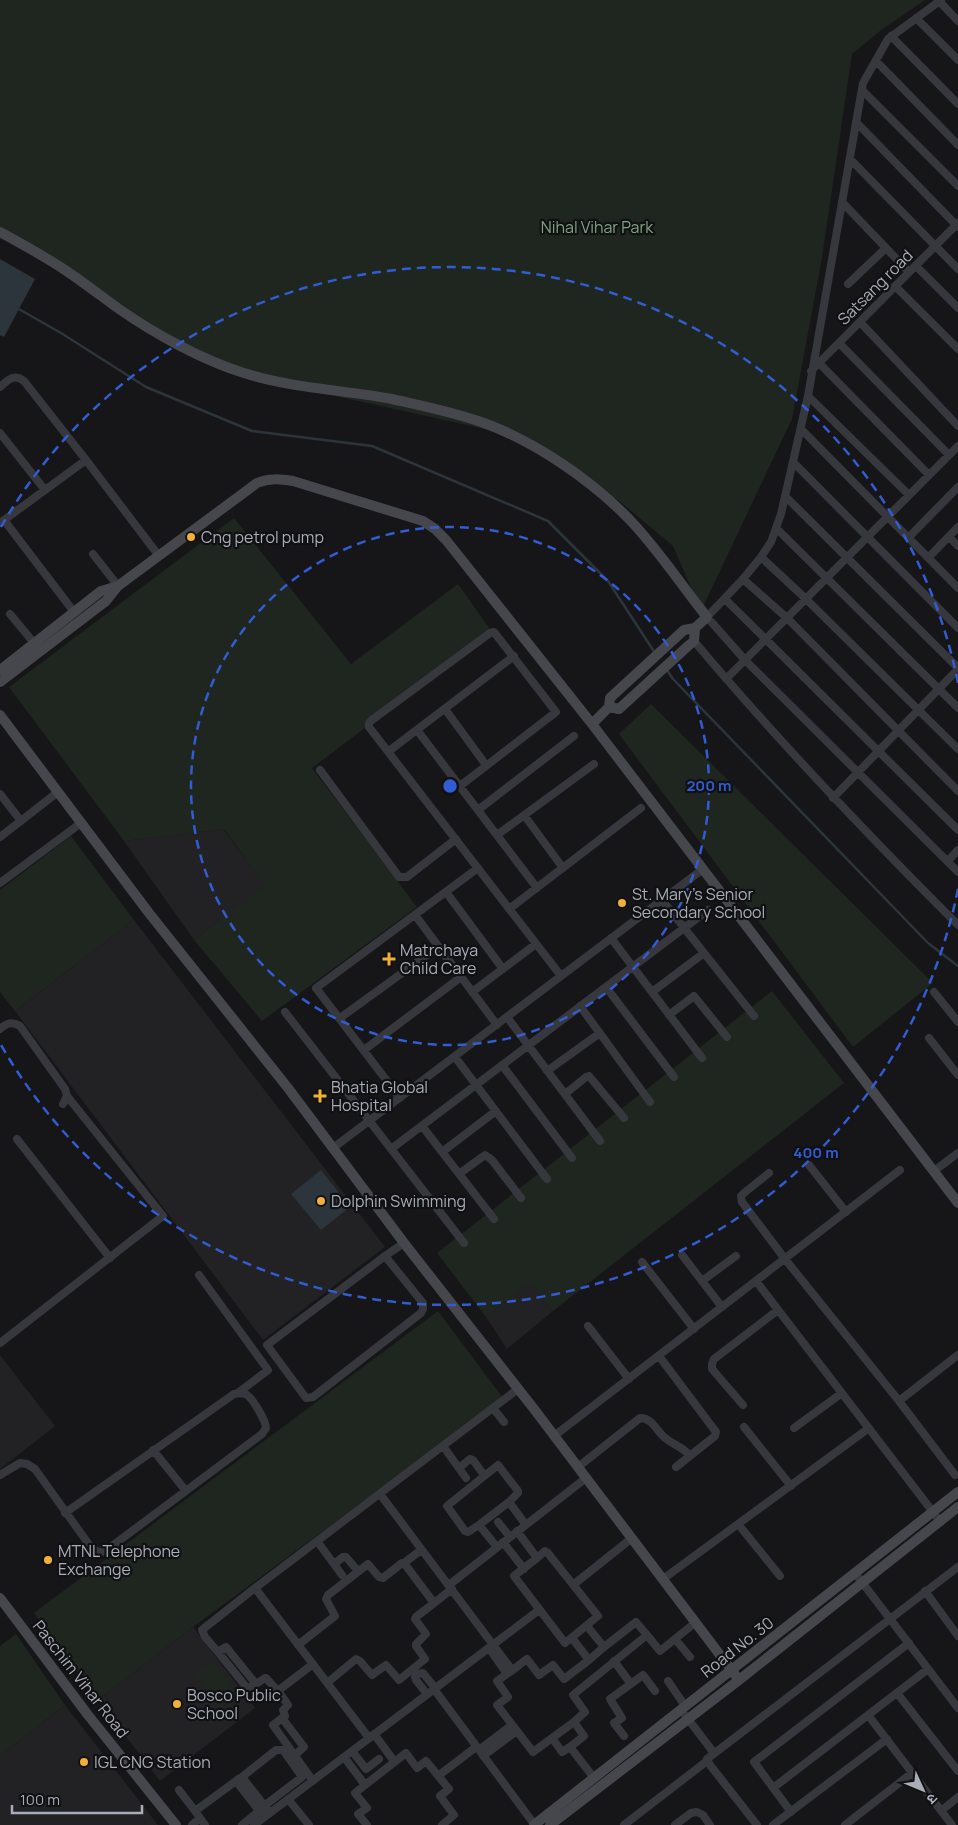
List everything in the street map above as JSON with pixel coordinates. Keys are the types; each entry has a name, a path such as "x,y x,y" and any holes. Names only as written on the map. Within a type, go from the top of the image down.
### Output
{"street":[{"path":"592,724 610,707 610,698 684,630 695,628 707,617 761,557 777,529 808,396 811,370 864,83 891,36 940,1 958,21"},
{"path":"916,18 958,60"},
{"path":"891,36 958,104"},
{"path":"876,61 958,145"},
{"path":"862,90 958,186"},
{"path":"856,122 957,225"},
{"path":"850,159 958,268"},
{"path":"842,202 910,272"},
{"name":"Satsang road","path":"811,370 957,225"},
{"path":"0,232 66,271 150,329 214,361 245,374 368,394 440,409 486,424 518,438 572,471 598,490 630,521 707,617 745,660 958,872"},
{"path":"848,284 886,248"},
{"path":"916,266 958,308"},
{"path":"895,286 958,349"},
{"path":"860,322 958,426"},
{"path":"839,342 949,455"},
{"path":"819,363 929,475"},
{"path":"0,387 13,377 19,377 24,381 159,556"},
{"path":"808,396 909,495"},
{"path":"801,429 958,588"},
{"path":"0,433 45,490"},
{"path":"726,679 958,446"},
{"path":"74,612 2,522 86,460"},
{"path":"793,462 958,628"},
{"path":"0,682 106,601 118,586 257,483 277,479 293,481 423,521 446,540 592,724 958,1203"},
{"path":"908,538 958,487"},
{"path":"785,496 958,668 833,798"},
{"path":"928,558 958,527"},
{"path":"777,529 958,708"},
{"path":"949,537 958,546"},
{"path":"93,554 118,586"},
{"path":"761,557 958,749"},
{"path":"743,579 787,618 958,791"},
{"path":"0,670 101,591 118,586"},
{"path":"725,598 765,640 879,750 958,830"},
{"path":"10,614 34,643"},
{"path":"610,707 619,708 646,685 691,643 695,628"},
{"path":"460,786 556,712 494,632 490,633 369,723 370,728 561,976"},
{"path":"691,643 833,798 958,925"},
{"path":"389,751 514,656"},
{"path":"445,709 486,765"},
{"path":"0,715 154,920 288,1088 404,1243 578,1467 739,1680"},
{"path":"417,730 537,888"},
{"path":"478,810 574,736"},
{"path":"497,835 594,764"},
{"path":"320,770 399,877 407,877 456,839"},
{"path":"0,837 58,792"},
{"path":"0,794 21,821"},
{"path":"509,909 641,808"},
{"path":"524,816 563,868"},
{"path":"0,883 81,823"},
{"path":"948,861 958,850"},
{"path":"400,1098 316,988 478,868"},
{"path":"333,1148 703,869"},
{"path":"446,892 503,969"},
{"path":"662,900 754,1016"},
{"path":"391,1149 708,910"},
{"path":"415,915 496,1025"},
{"path":"611,938 702,1058"},
{"path":"472,992 536,944"},
{"path":"340,1018 438,947"},
{"path":"652,992 704,953"},
{"path":"364,1050 461,977"},
{"path":"606,987 674,1077"},
{"path":"934,992 958,1022"},
{"path":"669,1015 694,996 727,1037"},
{"path":"580,1006 650,1102"},
{"path":"285,1012 464,1243"},
{"path":"507,1017 600,1142"},
{"path":"0,1029 7,1023 14,1022 20,1026 66,1089 67,1096 163,1216 0,1343"},
{"path":"547,1071 600,1033"},
{"path":"929,1038 958,1075"},
{"path":"455,1057 547,1179"},
{"path":"502,1065 572,1158"},
{"path":"565,1094 589,1076 624,1118"},
{"path":"63,1104 67,1096"},
{"path":"442,1152 496,1111"},
{"path":"422,1126 494,1219"},
{"path":"17,1139 110,1258"},
{"path":"934,1171 958,1153"},
{"path":"459,1174 485,1155 492,1160 521,1198"},
{"path":"809,1165 846,1212"},
{"path":"554,1436 900,1170"},
{"path":"769,1173 741,1196 742,1202 955,1475"},
{"path":"385,1256 423,1303 421,1313 313,1397 306,1398 267,1345 385,1256 404,1243"},
{"path":"682,1255 722,1307"},
{"path":"702,1281 736,1256"},
{"path":"642,1262 694,1329"},
{"path":"66,1513 268,1370 199,1275"},
{"path":"756,1281 936,1516"},
{"path":"743,1405 712,1369 712,1364 714,1360 778,1310"},
{"path":"588,1326 629,1379"},
{"path":"899,1401 958,1355"},
{"path":"659,1356 715,1429 715,1436 676,1468"},
{"path":"312,1781 273,1725 285,1716 283,1710 288,1705 279,1690 276,1690 266,1678 256,1684 226,1647 218,1652 205,1637 202,1630 518,1389"},
{"path":"0,1475 20,1463 27,1464 34,1470 90,1546 96,1551 102,1552 265,1431 267,1426 250,1398 238,1393"},
{"path":"794,1428 842,1393"},
{"path":"493,1408 504,1422"},
{"path":"578,1467 640,1418 645,1417 665,1438 684,1448 690,1456"},
{"path":"744,1427 791,1486"},
{"path":"663,1579 869,1428"},
{"path":"443,1446 466,1478"},
{"path":"153,1450 186,1491"},
{"path":"459,1468 470,1459 473,1460 484,1475"},
{"path":"498,1464 519,1492 509,1502 468,1532 465,1531 447,1506 484,1475 498,1464"},
{"path":"327,1683 356,1659 372,1674 387,1665 399,1680 416,1672 425,1659 416,1644 425,1636 425,1633 415,1619 500,1545 586,1478"},
{"name":"Road No. 30","path":"685,1711 739,1680 862,1582 936,1516 958,1492"},
{"path":"380,1494 450,1587 510,1672"},
{"path":"509,1502 526,1525"},
{"name":"Road No. 30","path":"534,1825 600,1778 855,1573 936,1516 958,1507"},
{"path":"498,1522 510,1537"},
{"path":"738,1524 780,1576"},
{"path":"479,1525 524,1568"},
{"path":"517,1532 537,1558"},
{"path":"573,1585 632,1538"},
{"path":"317,1541 342,1574"},
{"path":"298,1645 333,1618 335,1614 326,1597 358,1571 368,1564 372,1566 379,1577 383,1578 421,1550"},
{"path":"547,1552 598,1616 565,1643 514,1576 537,1558 547,1552"},
{"path":"334,1564 346,1557 358,1571"},
{"path":"404,1563 434,1603"},
{"path":"624,1825 707,1761 707,1758 955,1569 958,1579"},
{"path":"855,1573 958,1708"},
{"path":"255,1588 327,1683 394,1761"},
{"path":"925,1592 958,1636"},
{"name":"Paschim Vihar Road","path":"0,1598 88,1714 176,1825"},
{"path":"254,1825 539,1610"},
{"path":"647,1635 573,1695 585,1712 533,1752 497,1705 508,1697 497,1680 527,1659 539,1675 553,1665 564,1680 636,1622 647,1635 660,1651 696,1622"},
{"path":"587,1626 604,1647"},
{"path":"572,1638 589,1660"},
{"path":"675,1639 690,1657"},
{"path":"791,1812 754,1762 909,1644"},
{"path":"614,1661 631,1684"},
{"path":"279,1690 313,1664"},
{"path":"773,1788 928,1669"},
{"path":"416,1672 423,1673 432,1691 534,1825"},
{"path":"624,1736 614,1723 622,1718 610,1699 644,1675 655,1691"},
{"path":"668,1681 685,1711 714,1753"},
{"path":"897,1692 958,1771"},
{"path":"868,1715 952,1825"},
{"path":"282,1718 304,1747 295,1756"},
{"path":"552,1738 562,1752 570,1747 584,1736 574,1722"},
{"path":"438,1776 514,1728"},
{"path":"773,1825 887,1739"},
{"path":"570,1747 600,1778"},
{"path":"195,1811 273,1752 278,1749 283,1750 302,1776 242,1825"},
{"path":"352,1751 366,1769 379,1759"},
{"path":"367,1825 358,1814 367,1808 355,1792 406,1752 417,1768 426,1761 449,1790 440,1796 454,1815 442,1825"},
{"path":"344,1757 365,1785"},
{"path":"707,1761 757,1825"},
{"path":"850,1823 912,1773"},
{"name":"Road No. 30","path":"550,1825 600,1778"},
{"path":"239,1779 261,1810 270,1813"},
{"path":"180,1790 203,1822 192,1825"},
{"path":"941,1811 958,1798"},
{"path":"288,1799 309,1825"},
{"path":"675,1825 691,1813 697,1812 703,1815 710,1825"}],"shaded area":[{"path":"0,259 35,279 4,337 0,335"},
{"path":"223,829 266,885 194,940 124,841"},
{"path":"134,920 385,1247 263,1340 15,1011"},
{"name":"Dolphin Swimming","path":"321,1170 350,1207 321,1230 291,1194"},
{"path":"530,1282 553,1311 507,1349 486,1317"},
{"path":"0,1355 55,1426 0,1469"},
{"name":"Bosco Public School","path":"193,1627 255,1708 160,1781 98,1700"},
{"path":"65,1705 158,1825 0,1825 0,1756"}],"green space":[{"name":"Nihal Vihar Park","path":"0,0 925,0 880,31 852,54 822,258 792,419 701,611 673,546 618,500 503,433 222,371 148,333 38,253 0,238"},
{"path":"234,518 351,664 458,584 492,632 312,768 417,907 262,1021 194,940 265,885 224,829 124,841 9,687"},
{"path":"651,704 933,983 853,1047 619,734"},
{"path":"71,836 134,920 15,1011 0,992 0,890"},
{"path":"772,991 844,1083 553,1311 530,1283 486,1317 437,1253"},
{"path":"438,1311 503,1398 193,1627 98,1700 34,1613"},
{"path":"16,1634 65,1705 0,1756 0,1646"},
{"path":"213,1662 238,1694 220,1708 195,1675"}],"waterway":[{"path":"17,308 61,333 146,387 252,431 372,446 548,521 608,581 655,653"},
{"path":"667,670 673,679 928,943 958,966"}],"place":[{"name":"Cng petrol pump","path":"191,537"},
{"name":"St. Mary's Senior Secondary School","path":"622,903"},
{"name":"Matrchaya Child Care","path":"389,959"},
{"name":"Bhatia Global Hospital","path":"320,1096"},
{"name":"Dolphin Swimming","path":"321,1201"},
{"name":"MTNL Telephone Exchange","path":"48,1560"},
{"name":"Bosco Public School","path":"177,1704"},
{"name":"IGL CNG Station","path":"84,1762"}]}
